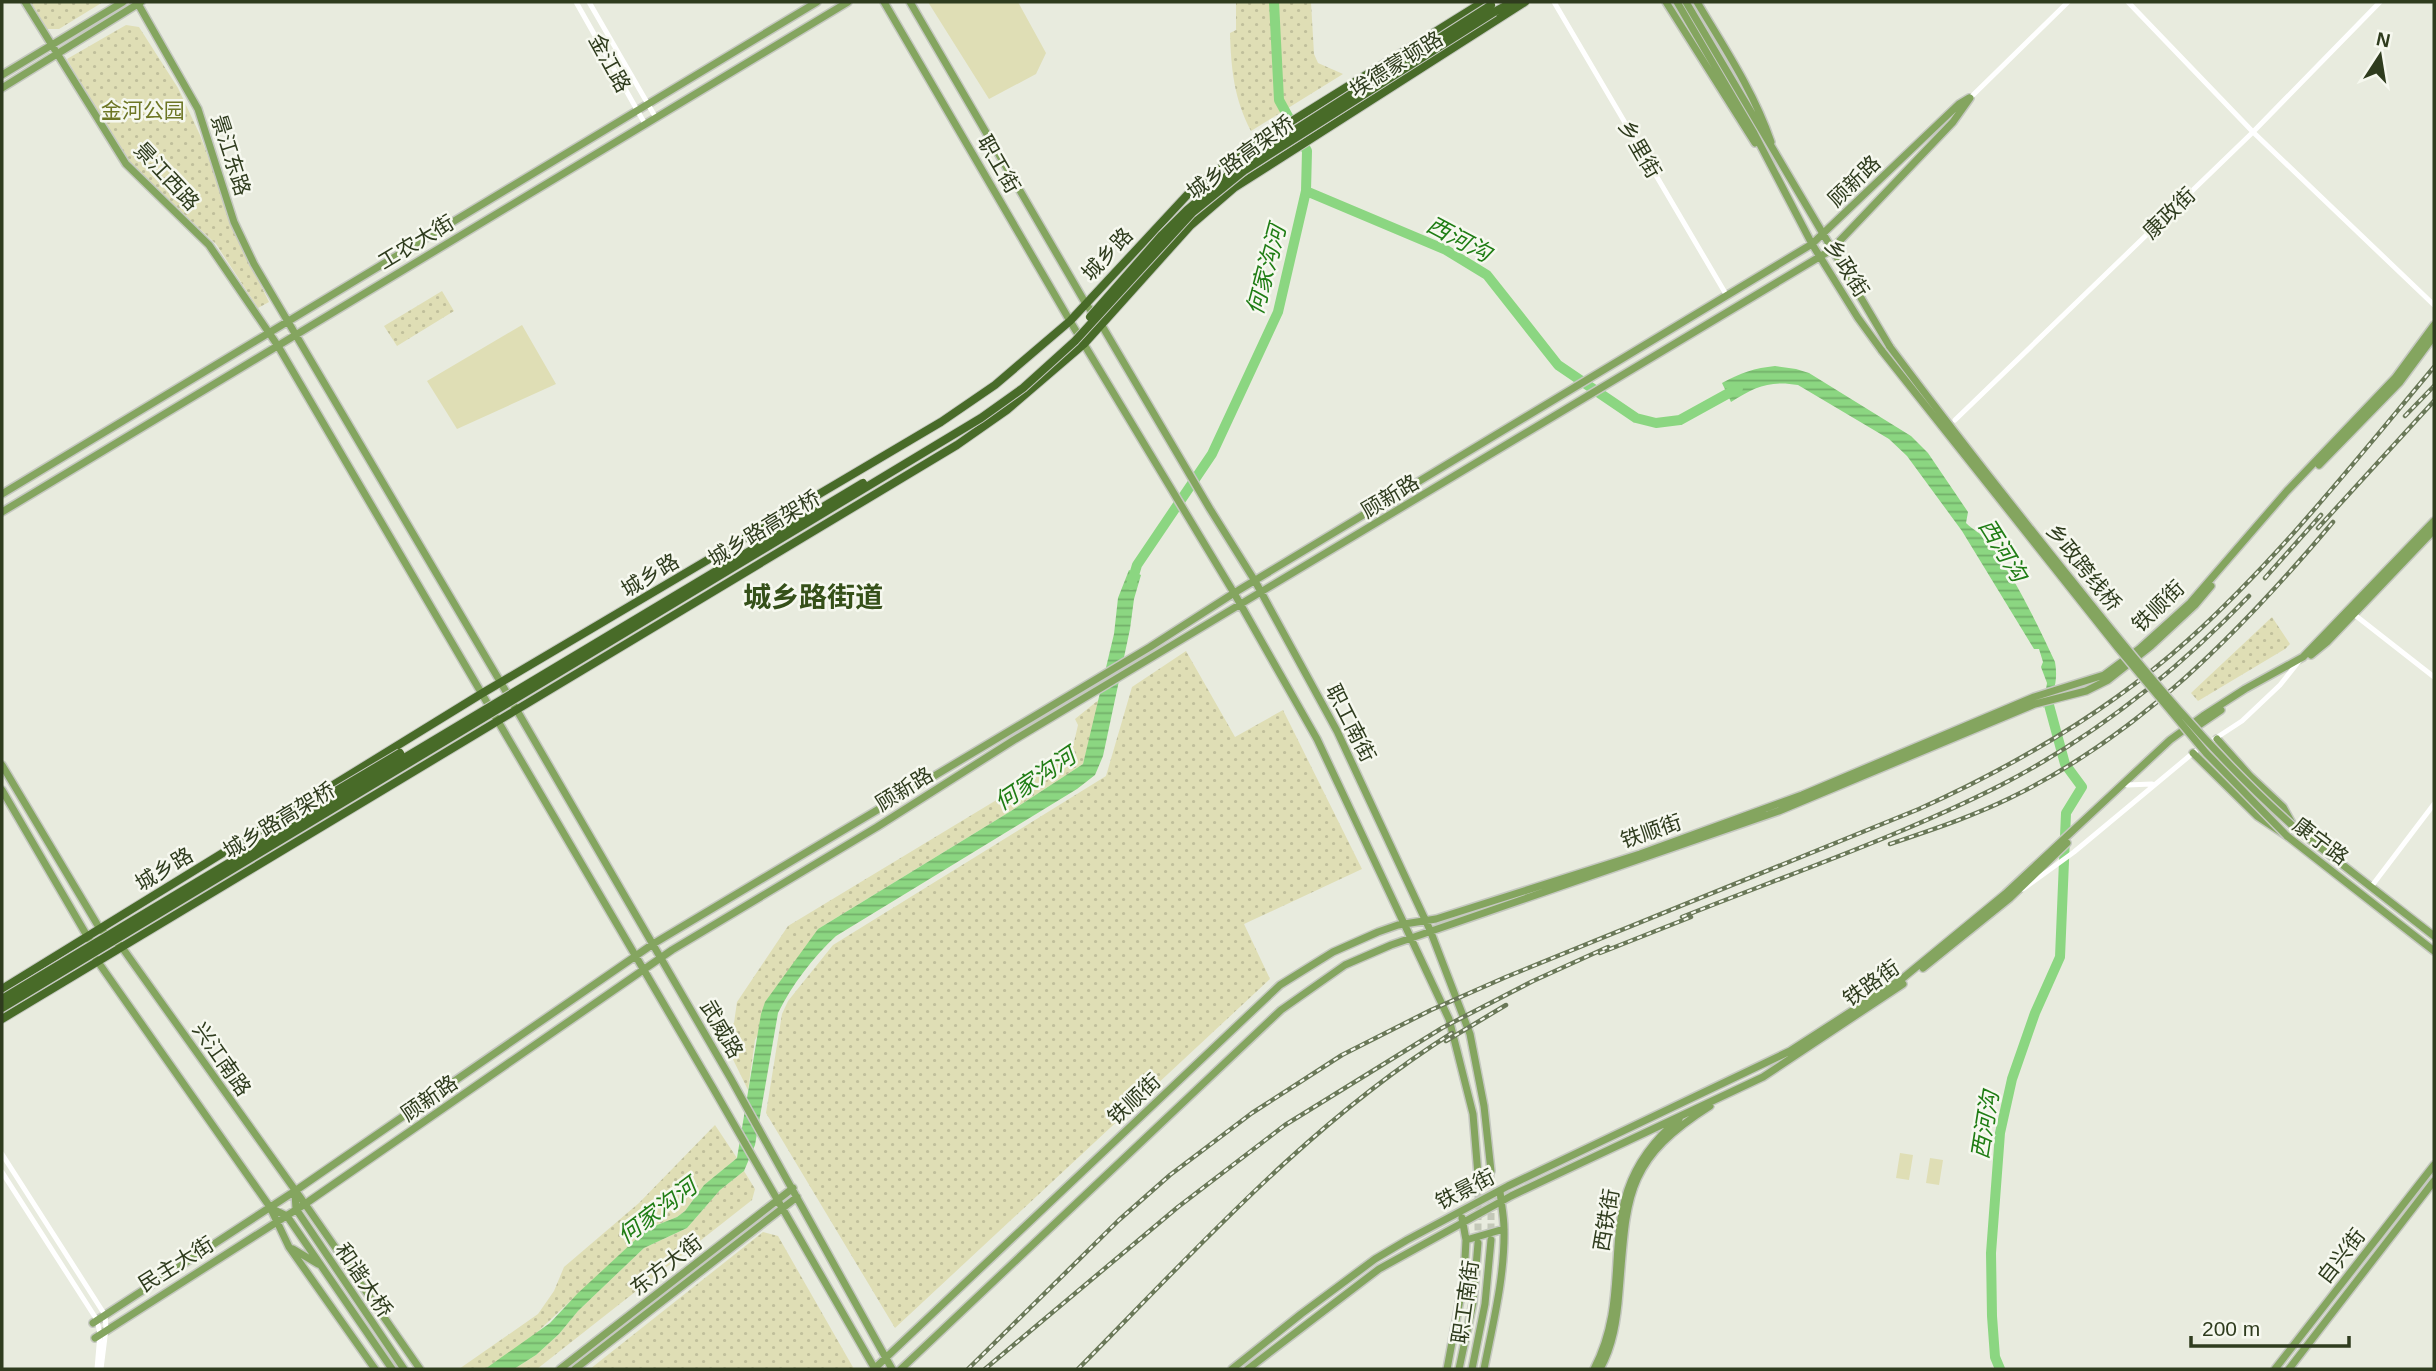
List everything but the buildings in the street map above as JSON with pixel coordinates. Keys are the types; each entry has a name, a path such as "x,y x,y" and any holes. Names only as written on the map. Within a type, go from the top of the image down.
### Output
{"highway":[{"name":"埃德蒙顿路","path":"1271,134 1491,5 1513,2"},
{"name":"埃德蒙顿路","path":"1084,344 1190,226 1234,188 1525,2"},
{"name":"城乡路高架桥","path":"2,999 997,402 1071,338 1170,226 1240,165 1491,5"},
{"name":"城乡路高架桥","path":"2,1007 981,418 1023,388 1075,341 1192,213 1245,170 1491,5"},
{"name":"城乡路","path":"2,989 481,694 941,422 995,385 1070,321 1189,193 1236,156 1271,134"},
{"path":"2,1019 957,444 1007,410 1084,344"},
{"path":"231,848 275,827 531,674 594,642"}],"main road":[{"name":"景江西路","path":"26,2 126,164 209,245 278,346 481,694"},
{"path":"2,75 124,2"},
{"name":"工农大街","path":"2,494 817,2"},
{"name":"工农大街","path":"2,512 848,2"},
{"name":"职工街","path":"884,2 1084,344"},
{"name":"职工街","path":"910,2 1086,303 1101,324"},
{"name":"乡政街","path":"1666,2 1722,94 1768,162 1812,244 1858,318 1886,349"},
{"path":"1677,2 1758,132"},
{"path":"1686,2 1758,132"},
{"name":"乡政街","path":"1697,2 1754,101 1777,159"},
{"path":"2,88 139,3"},
{"name":"景江东路","path":"139,3 198,109 234,222 254,264 501,683"},
{"name":"顾新路","path":"270,1207 653,944 1150,647 1234,593 1812,244 1959,104 1970,98"},
{"name":"顾新路","path":"277,1222 661,958 1014,740 1832,250 1953,122 1970,98"},
{"name":"乡政街","path":"1758,132 1768,162"},
{"name":"乡政街","path":"1758,132 1832,250 1886,349"},
{"name":"职工南街","path":"1101,324 1262,593 1337,732 1430,930 1470,1034 1484,1106 1491,1171"},
{"name":"铁顺街","path":"2085,687 2120,664 2190,603 2287,491 2395,378 2434,325"},
{"name":"铁顺街","path":"875,1369 1280,985 1332,952 1378,932 1404,924 1436,919 1640,854 1802,794 2034,700 2085,687 2123,670 2195,605 2291,494 2400,382 2434,336"},
{"name":"职工南街","path":"1084,344 1156,459 1317,739 1411,937 1449,1019 1472,1114 1478,1175"},
{"path":"1886,349 1952,442 2144,680 2206,753 2287,836"},
{"name":"乡政跨线桥","path":"1886,349 2176,708 2244,782 2294,827"},
{"path":"2075,832 2174,743 2248,692 2295,667 2327,642 2434,521"},
{"path":"2053,853 2170,740 2245,689 2303,657 2434,530"},
{"name":"武威路","path":"501,683 731,1079 892,1369"},
{"name":"武威路","path":"481,694 875,1369"},
{"name":"铁顺街","path":"901,1369 1280,1010 1345,965 1430,930 1779,811 2034,700"},
{"name":"康宁路","path":"2217,739 2283,807 2294,827 2433,933"},
{"name":"康宁路","path":"2193,753 2257,816 2287,836 2434,951"},
{"name":"兴江南路","path":"2,765 100,929 121,946 306,1204 419,1368"},
{"path":"2,790 88,936 97,961 270,1207 289,1247 375,1369"},
{"name":"铁路街","path":"1688,1112 1763,1077 1895,990 2004,904 2053,853"},
{"name":"铁路街","path":"1737,1077 1790,1051 1903,978 2053,853"},
{"name":"西铁街","path":"1594,1369 1607,1340 1611,1321 1620,1217 1629,1183 1651,1145 1688,1112 1737,1077"},
{"name":"铁景街","path":"1232,1369 1375,1259 1460,1211 1737,1077"},
{"name":"西铁街","path":"1600,1369 1615,1327 1627,1213 1636,1179 1649,1157 1672,1133 1735,1090"},
{"name":"铁景街","path":"1248,1369 1379,1269 1501,1202 1688,1112"},
{"name":"自兴街","path":"2275,1369 2434,1165"},
{"name":"自兴街","path":"2289,1369 2434,1181"},
{"name":"东方大街","path":"560,1369 793,1188"},
{"path":"295,1191 296,1209"},
{"path":"1484,1369 1497,1305 1504,1229 1500,1191"},
{"name":"东方大街","path":"575,1369 797,1197"},
{"path":"270,1207 287,1216"},
{"name":"民主大街","path":"95,1322 270,1207"},
{"name":"和谐大桥","path":"296,1209 404,1369"},
{"path":"1447,1369 1461,1302 1466,1240 1460,1211"},
{"name":"和谐大桥","path":"287,1216 392,1369"},
{"name":"民主大街","path":"101,1333 277,1222"},
{"path":"1466,1240 1504,1229"},
{"name":"职工南街","path":"1472,1369 1485,1304 1491,1240"},
{"name":"职工南街","path":"1459,1369 1472,1303 1478,1243"},
{"path":"289,1247 321,1266"}],"street":[{"name":"金江路","path":"576,2 645,124"},
{"name":"金江路","path":"589,2 656,118"},
{"name":"乡里街","path":"1554,2 1727,296"},
{"name":"顾新路","path":"1970,98 2068,2"},
{"path":"2128,2 2253,132 2434,305"},
{"name":"康政街","path":"1955,420 2253,132 2380,2"},
{"path":"2351,612 2434,677"},
{"path":"2004,904 2074,852 2193,753 2242,721 2280,685 2303,657"},
{"path":"2127,785 2153,784"},
{"path":"2371,887 2434,804"},
{"path":"2,1154 105,1315 99,1369"},
{"path":"2,1171 101,1333"}],"green space":[{"path":"31,2 103,2 59,29 47,29"},
{"path":"928,2 1018,2 1046,53 1036,74 989,99"},
{"path":"1236,2 1311,2 1314,54 1318,63 1343,74 1251,131 1237,95 1233,71 1230,33 1236,30"},
{"name":"金河公园","path":"126,25 139,27 178,88 200,135 239,241 269,302 258,308 216,244 129,163 112,139 67,59"},
{"path":"442,291 454,311 397,346 384,326"},
{"path":"522,325 556,384 457,429 427,381"},
{"path":"2272,617 2290,644 2198,701 2191,693"},
{"path":"1186,651 1235,737 1283,710 1362,869 1244,924 1270,979 895,1328 766,1113 782,1014 788,1001 833,945 1106,776 1132,687"},
{"path":"1101,698 1083,764 818,929 755,1040 748,1090 721,1035 723,1030 734,1023 737,1002 788,926 1071,755 1078,725 1075,719"},
{"path":"715,1125 737,1158 704,1185 685,1211 647,1229 531,1338 485,1369 459,1369 538,1314 554,1291 564,1267 639,1203"},
{"path":"1900,1153 1913,1155 1909,1180 1896,1178"},
{"path":"1930,1158 1943,1160 1939,1185 1926,1183"},
{"path":"744,1171 755,1189 752,1200 537,1369 514,1369 536,1355 559,1334 578,1311 644,1248 687,1228 720,1190"},
{"path":"763,1232 778,1236 854,1369 590,1369"}],"shaded area":[{"path":"1775,366 1809,373 1911,436 1928,453 1968,512 1966,523 1987,540 2006,567 2055,662 2055,687 2043,708 2047,683 2041,667 2043,662 2039,649 2034,649 1962,531 1907,456 1889,439 1798,385 1779,383 1763,386 1731,402 1722,383 1735,376"},
{"path":"1129,570 1141,575 1103,756 1095,775 1077,789 827,944 804,972 778,1013 755,1145 744,1171 720,1190 687,1228 644,1248 536,1355 514,1369 485,1369 550,1323 647,1229 685,1211 704,1185 737,1158 765,1002 818,929 1083,764 1114,634 1118,598"}],"waterway":[{"name":"何家沟河","path":"1131,585 1137,565 1212,454 1278,312 1306,191 1307,151 1279,100 1274,2"},
{"name":"西河沟","path":"1306,191 1446,250 1487,275 1558,365 1636,418 1656,423 1680,420 1738,388"},
{"name":"西河沟","path":"2000,1369 1995,1357 1991,1253 2000,1133 2012,1079 2035,1013 2060,957 2066,813 2082,787 2065,764 2049,705 2050,694"}],"tunnel":[{"path":"1491,1171 1491,1235"},
{"path":"1478,1175 1478,1241"}],"railway":[{"path":"968,1369 1119,1220 1170,1175 1252,1113 1342,1055 1431,1010 1506,977 1919,809 2026,755 2093,714 2157,666 2221,609 2316,508 2434,367"},
{"path":"2405,416 2434,386"},
{"path":"2318,528 2434,401"},
{"path":"2265,578 2321,515"},
{"path":"1890,844 2010,798 2057,773 2102,744 2145,712 2225,641 2333,522"},
{"path":"1682,917 1924,821 2035,766 2069,746 2133,701 2193,650 2249,596"},
{"path":"1600,953 1691,917"},
{"path":"985,1369 1178,1207 1285,1125 1442,1028 1533,981 1608,947"},
{"path":"1446,1041 1506,1005"},
{"path":"1078,1369 1210,1234 1302,1147 1400,1068 1452,1033"}],"district":[{"name":"城乡路街道","path":"813,597"}]}
